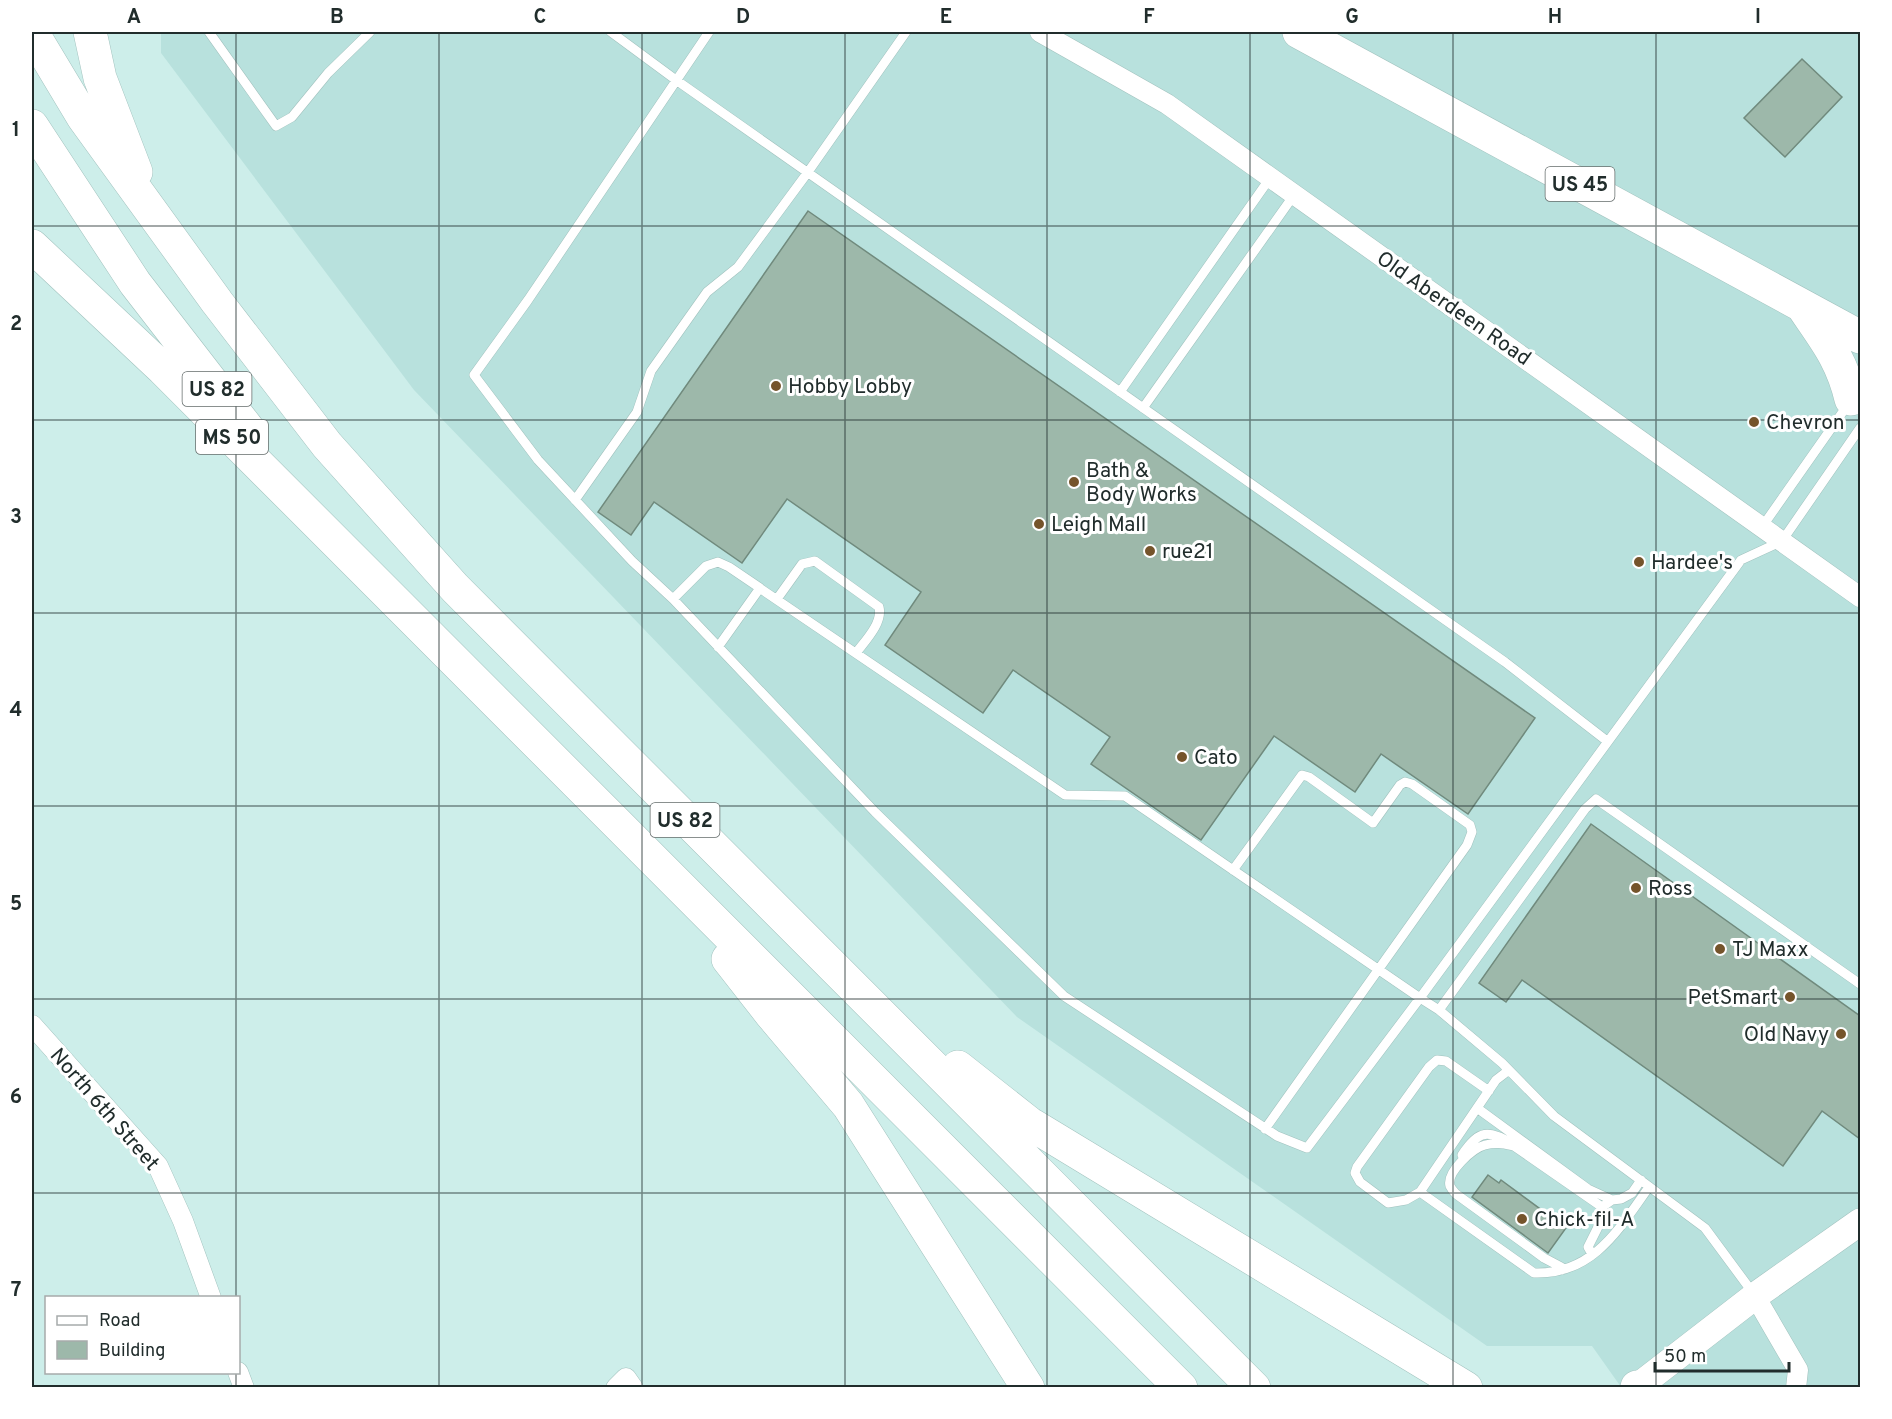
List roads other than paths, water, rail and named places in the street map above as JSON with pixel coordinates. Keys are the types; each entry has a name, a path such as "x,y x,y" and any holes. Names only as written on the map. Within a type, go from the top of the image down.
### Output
{"highway":[{"name":"US 82","path":"32,32 83,117 154,218 327,446 455,588 1254,1388"},
{"path":"90,32 100,78 154,218"},
{"name":"US 45","path":"1313,35 1860,337"},
{"name":"US 82","path":"32,126 135,283 251,434 427,632 1181,1388"},
{"name":"MS 50","path":"32,246 163,369 427,632"},
{"path":"1800,304 1831,348 1857,404"},
{"path":"634,840 771,1014 848,1105 1028,1388"},
{"path":"842,977 1029,1123 1466,1388"}],"street":[{"name":"Old Aberdeen Road","path":"1041,32 1167,104 1860,597"},
{"name":"North 6th Street","path":"32,1025 158,1166 183,1221 210,1296"},
{"path":"1637,1387 1755,1296 1860,1222"},
{"path":"1755,1296 1798,1370 1796,1388"},
{"path":"616,1388 627,1378 633,1388"}],"lane":[{"path":"209,32 276,126 292,117 328,74 370,32"},
{"path":"611,32 1505,662 1607,741"},
{"path":"709,32 528,300 474,375 538,460 632,561 673,599 875,812 1064,996 1277,1136 1307,1148 1420,998 1741,560 1782,541 1857,404"},
{"path":"575,500 637,412 651,371 670,344 707,292 738,267 906,32"},
{"path":"1120,392 1270,178"},
{"path":"1143,408 1294,195"},
{"path":"1762,527 1857,404"},
{"path":"777,599 802,564 815,561 829,569 879,607 878,622 856,653"},
{"path":"673,599 706,566 718,562 777,599 1065,795 1125,796 1439,1010 1509,1070 1554,1116 1705,1228 1755,1296"},
{"path":"718,646 760,588 758,587"},
{"path":"1233,870 1302,775 1309,777 1373,823 1400,785 1405,782 1412,784 1470,825 1472,832 1467,845 1266,1129"},
{"path":"1439,1010 1585,809 1596,799 1860,984"},
{"path":"1489,1091 1446,1061 1437,1060 1429,1067 1357,1167 1355,1173 1360,1182 1388,1203 1406,1200 1420,1192 1489,1091 1496,1080 1509,1070"},
{"path":"1477,1108 1588,1189 1612,1200"},
{"path":"1562,1270 1561,1267 1544,1258 1456,1194 1450,1187 1450,1180 1471,1152 1483,1145 1499,1143 1514,1146 1602,1207 1604,1215 1588,1247 1592,1254"},
{"path":"1602,1207 1612,1200 1621,1199 1645,1184"},
{"path":"1420,1192 1534,1273 1579,1266 1613,1239 1645,1184"}],"place":[{"name":"Hobby Lobby","path":"776,386"},
{"name":"Chevron","path":"1754,422"},
{"name":"Bath & Body Works","path":"1074,482"},
{"name":"Leigh Mall","path":"1039,524"},
{"name":"rue21","path":"1150,551"},
{"name":"Hardee's","path":"1639,562"},
{"name":"Cato","path":"1182,757"},
{"name":"Ross","path":"1636,888"},
{"name":"TJ Maxx","path":"1720,949"},
{"name":"PetSmart","path":"1790,997"},
{"name":"Old Navy","path":"1841,1034"},
{"name":"Chick-fil-A","path":"1522,1219"}]}
